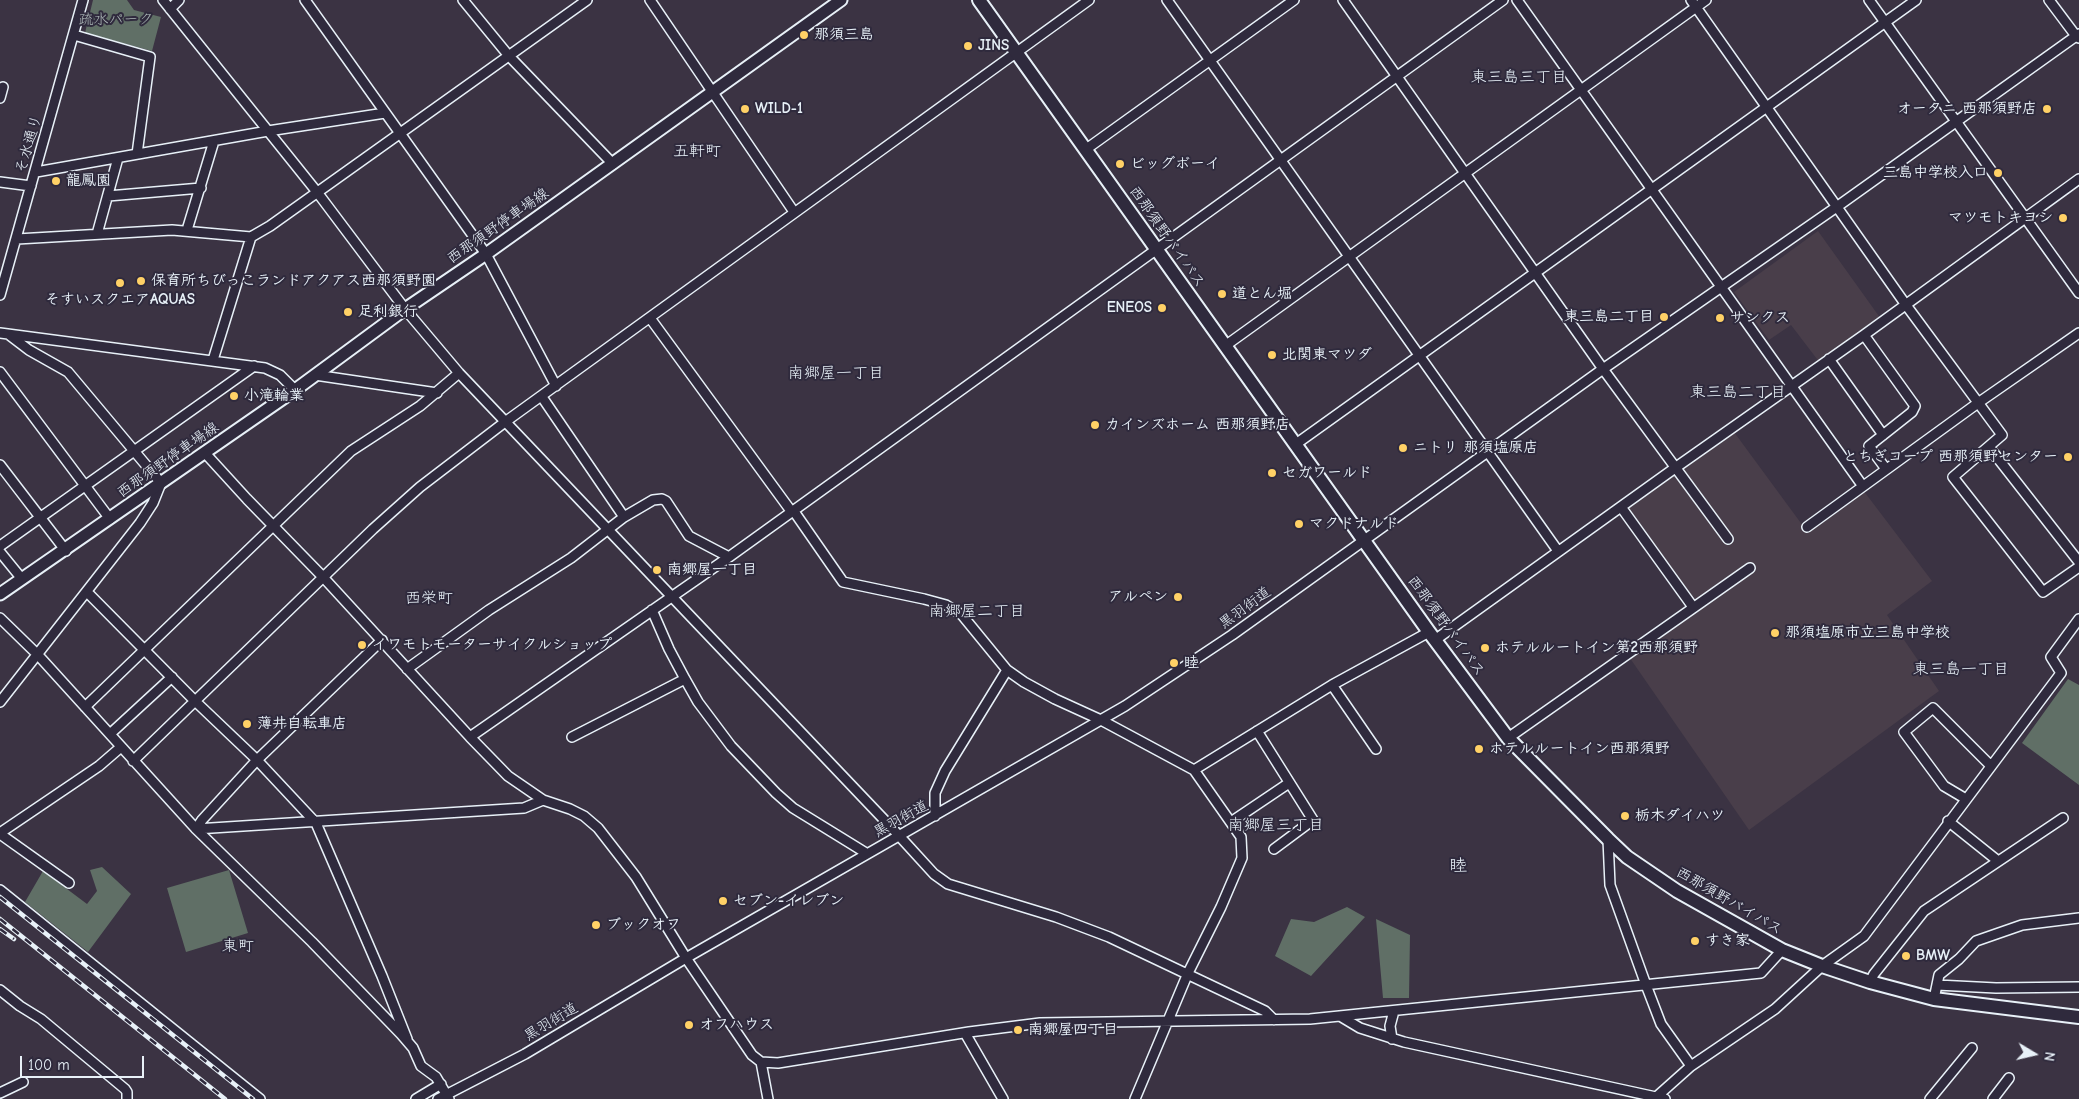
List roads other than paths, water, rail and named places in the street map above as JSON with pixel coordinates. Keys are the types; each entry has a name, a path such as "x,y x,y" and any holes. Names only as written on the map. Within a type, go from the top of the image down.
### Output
{"highway":[{"name":"西那須野バイパス","path":"979,0 1432,636 1508,738 1608,839 1628,857 1678,891 1782,950 1822,966 1870,982 1934,999 2079,1017"}],"main road":[{"name":"西那須野停車場線","path":"0,594 66,551 295,390 405,309 613,164 841,0"}],"street":[{"name":"そ水通り","path":"0,295 83,0"},
{"path":"163,0 317,192 405,309 459,373 934,874 948,884 1056,917 1109,937 1188,973 1264,1011 1274,1020"},
{"path":"170,9 179,0"},
{"path":"305,0 486,254 556,386"},
{"path":"463,0 509,56 613,164"},
{"path":"17,239 187,230 251,237 270,226 587,0"},
{"path":"650,0 794,212"},
{"path":"133,761 404,500 505,422 1089,0"},
{"path":"1167,0 1558,551"},
{"path":"1085,150 1294,0"},
{"path":"1343,0 1603,369 1728,539"},
{"path":"470,737 729,557 1280,159 1504,0"},
{"path":"1517,0 1862,485"},
{"path":"1225,346 1582,91 1693,4 1706,0"},
{"path":"1869,0 2079,293"},
{"path":"1296,444 1916,0"},
{"path":"2049,0 2078,36"},
{"path":"1693,4 1838,206 1906,305 2002,435 1953,477 2043,592 2079,566"},
{"path":"74,35 150,57 137,154"},
{"name":"黒羽街道","path":"438,1099 448,1097 525,1054 866,853 900,836 1125,706 1232,635 1603,369 1838,206 1954,121 2078,36"},
{"path":"0,98 3,87"},
{"path":"36,172 268,131 385,114"},
{"path":"187,230 214,141"},
{"path":"97,234 118,158"},
{"path":"1194,770 1332,685 1432,636 1621,507 1906,305 2079,179"},
{"path":"0,182 31,186"},
{"path":"108,196 201,188"},
{"path":"213,360 251,237"},
{"path":"650,318 843,582 924,598 946,605 962,616 1007,670 1024,682 1101,720 1194,770 1241,837 1242,858 1188,973 1135,1099"},
{"path":"4,333 265,368 280,375 295,390"},
{"path":"0,702 150,509 161,484 68,372 29,350 4,333"},
{"path":"1807,526 1862,485 2079,333"},
{"path":"1864,335 1915,406 1912,412 1868,446 1886,469"},
{"path":"1829,359 1883,435"},
{"path":"0,546 254,366"},
{"path":"0,372 110,519"},
{"path":"85,707 352,451 437,393 459,373"},
{"path":"315,375 437,393"},
{"path":"542,397 624,517"},
{"path":"1989,447 2079,562"},
{"path":"205,453 324,577 407,669 508,776 543,800 577,813 598,828 636,877 686,958 752,1055 761,1062 778,1063 1040,1023 1274,1020 1340,1016 1761,973 1782,950"},
{"path":"0,465 66,551"},
{"path":"407,669 489,610 571,558 624,517 653,500 662,499 666,501 689,536 729,557"},
{"path":"1621,507 1693,607"},
{"path":"0,552 22,579"},
{"path":"1508,738 1750,568"},
{"path":"87,592 195,701 258,760 316,822 408,1041 422,1066 436,1077 448,1097"},
{"path":"652,610 669,649 698,702 731,746 793,808 866,853"},
{"path":"0,618 38,655 196,829 312,942 408,1041"},
{"path":"1340,1016 1360,1028 1392,1039 1658,1098 1691,1066 1775,1009 1822,966 1864,936 1928,851 1948,821 2061,673 2051,657 2079,619"},
{"path":"196,829 202,820 258,760 382,640"},
{"path":"935,816 934,793 945,771 1007,670"},
{"path":"110,734 172,676"},
{"path":"572,736 685,679"},
{"path":"1332,685 1376,749"},
{"path":"1966,799 1944,786 1904,732 1933,708 1990,766"},
{"path":"1257,731 1313,820 1274,849"},
{"path":"69,883 0,834 91,771 122,746"},
{"path":"1231,822 1289,783"},
{"path":"196,829 524,808 543,800"},
{"path":"1870,982 1924,911 2063,818"},
{"path":"1948,821 1998,862"},
{"path":"1608,839 1610,885 1646,985 1661,1024 1691,1066"},
{"path":"0,890 260,1099"},
{"path":"1934,999 1939,975 1976,942 2022,925 2079,918"},
{"path":"1937,985 1996,988 2079,987"},
{"path":"0,990 42,1019 125,1089 127,1099"},
{"path":"1392,1039 1390,1026 1394,1011"},
{"path":"965,1033 1003,1099"},
{"path":"1930,1099 1972,1048"},
{"path":"761,1062 768,1099"},
{"path":"1993,1099 2009,1078"},
{"path":"3,1095 23,1082"},
{"path":"416,1099 441,1084"}],"railway":[{"path":"0,897 253,1099"},
{"path":"0,919 225,1099"},
{"path":"0,929 14,939"}],"place":[{"name":"那須三島","path":"804,35"},
{"name":"JINS","path":"968,46"},
{"name":"WILD-1","path":"745,109"},
{"name":"オータニ 西那須野店","path":"2047,109"},
{"name":"ビッグボーイ","path":"1120,164"},
{"name":"三島中学校入口","path":"1998,173"},
{"name":"龍鳳園","path":"56,181"},
{"name":"マツモトキヨシ","path":"2063,218"},
{"name":"保育所ちびっこランドアクアス西那須野園","path":"141,281"},
{"name":"そすいスクエアAQUAS","path":"120,283"},
{"name":"道とん堀","path":"1222,294"},
{"name":"ENEOS","path":"1162,308"},
{"name":"足利銀行","path":"348,312"},
{"name":"東三島二丁目","path":"1664,317"},
{"name":"サンクス","path":"1720,318"},
{"name":"北関東マツダ","path":"1272,355"},
{"name":"小滝輪業","path":"234,396"},
{"name":"カインズホーム 西那須野店","path":"1095,425"},
{"name":"ニトリ 那須塩原店","path":"1403,448"},
{"name":"とちぎコープ 西那須野センター","path":"2068,457"},
{"name":"セガワールド","path":"1272,473"},
{"name":"マクドナルド","path":"1299,524"},
{"name":"南郷屋一丁目","path":"657,570"},
{"name":"アルペン","path":"1178,597"},
{"name":"那須塩原市立三島中学校","path":"1775,633"},
{"name":"イワモトモーターサイクルショップ","path":"362,645"},
{"name":"ホテルルートイン第2西那須野","path":"1485,648"},
{"name":"睦","path":"1174,663"},
{"name":"薄井自転車店","path":"247,724"},
{"name":"ホテルルートイン西那須野","path":"1479,749"},
{"name":"栃木ダイハツ","path":"1625,816"},
{"name":"セブン-イレブン","path":"723,901"},
{"name":"ブックオフ","path":"596,925"},
{"name":"すき家","path":"1695,941"},
{"name":"BMW","path":"1906,956"},
{"name":"オフハウス","path":"689,1025"},
{"name":"南郷屋四丁目","path":"1018,1030"}],"district":[{"name":"東三島三丁目","path":"1519,77"},
{"name":"五軒町","path":"697,151"},
{"name":"南郷屋一丁目","path":"836,373"},
{"name":"東三島二丁目","path":"1738,392"},
{"name":"西栄町","path":"429,598"},
{"name":"南郷屋二丁目","path":"977,611"},
{"name":"東三島一丁目","path":"1961,669"},
{"name":"南郷屋三丁目","path":"1276,825"},
{"name":"睦","path":"1458,866"},
{"name":"東町","path":"238,946"}],"park label":[{"name":"疏水パーク","path":"116,20"}]}
